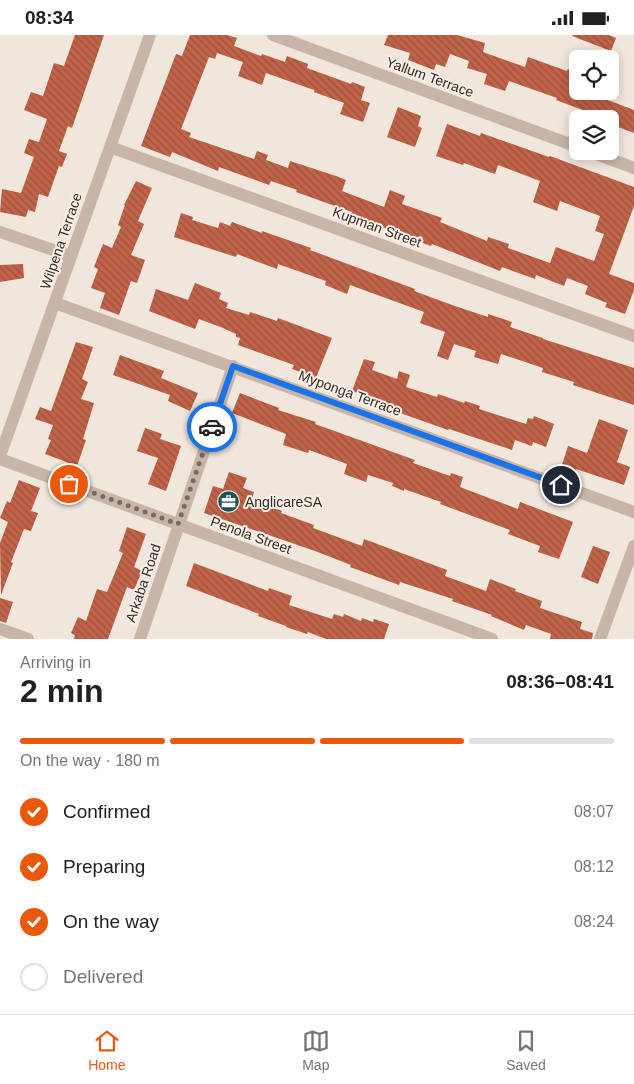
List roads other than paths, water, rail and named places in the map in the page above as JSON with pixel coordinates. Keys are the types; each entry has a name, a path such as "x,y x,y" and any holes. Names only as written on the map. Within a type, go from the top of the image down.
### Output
{"street":[{"name":"Wilpena Terrace","path":"0,457 150,35"},
{"name":"Yallum Terrace","path":"273,35 569,144"},
{"name":"Kupman Street","path":"110,147 634,336"},
{"path":"612,160 634,168"},
{"path":"0,232 71,257"},
{"name":"Myponga Terrace","path":"55,303 634,511"},
{"name":"Arkaba Road","path":"140,639 233,366"},
{"name":"Penola Street","path":"0,457 492,639"},
{"path":"600,639 634,547"},
{"path":"0,629 28,639"}],"place":[{"name":"AnglicareSA","path":"229,502"}]}
